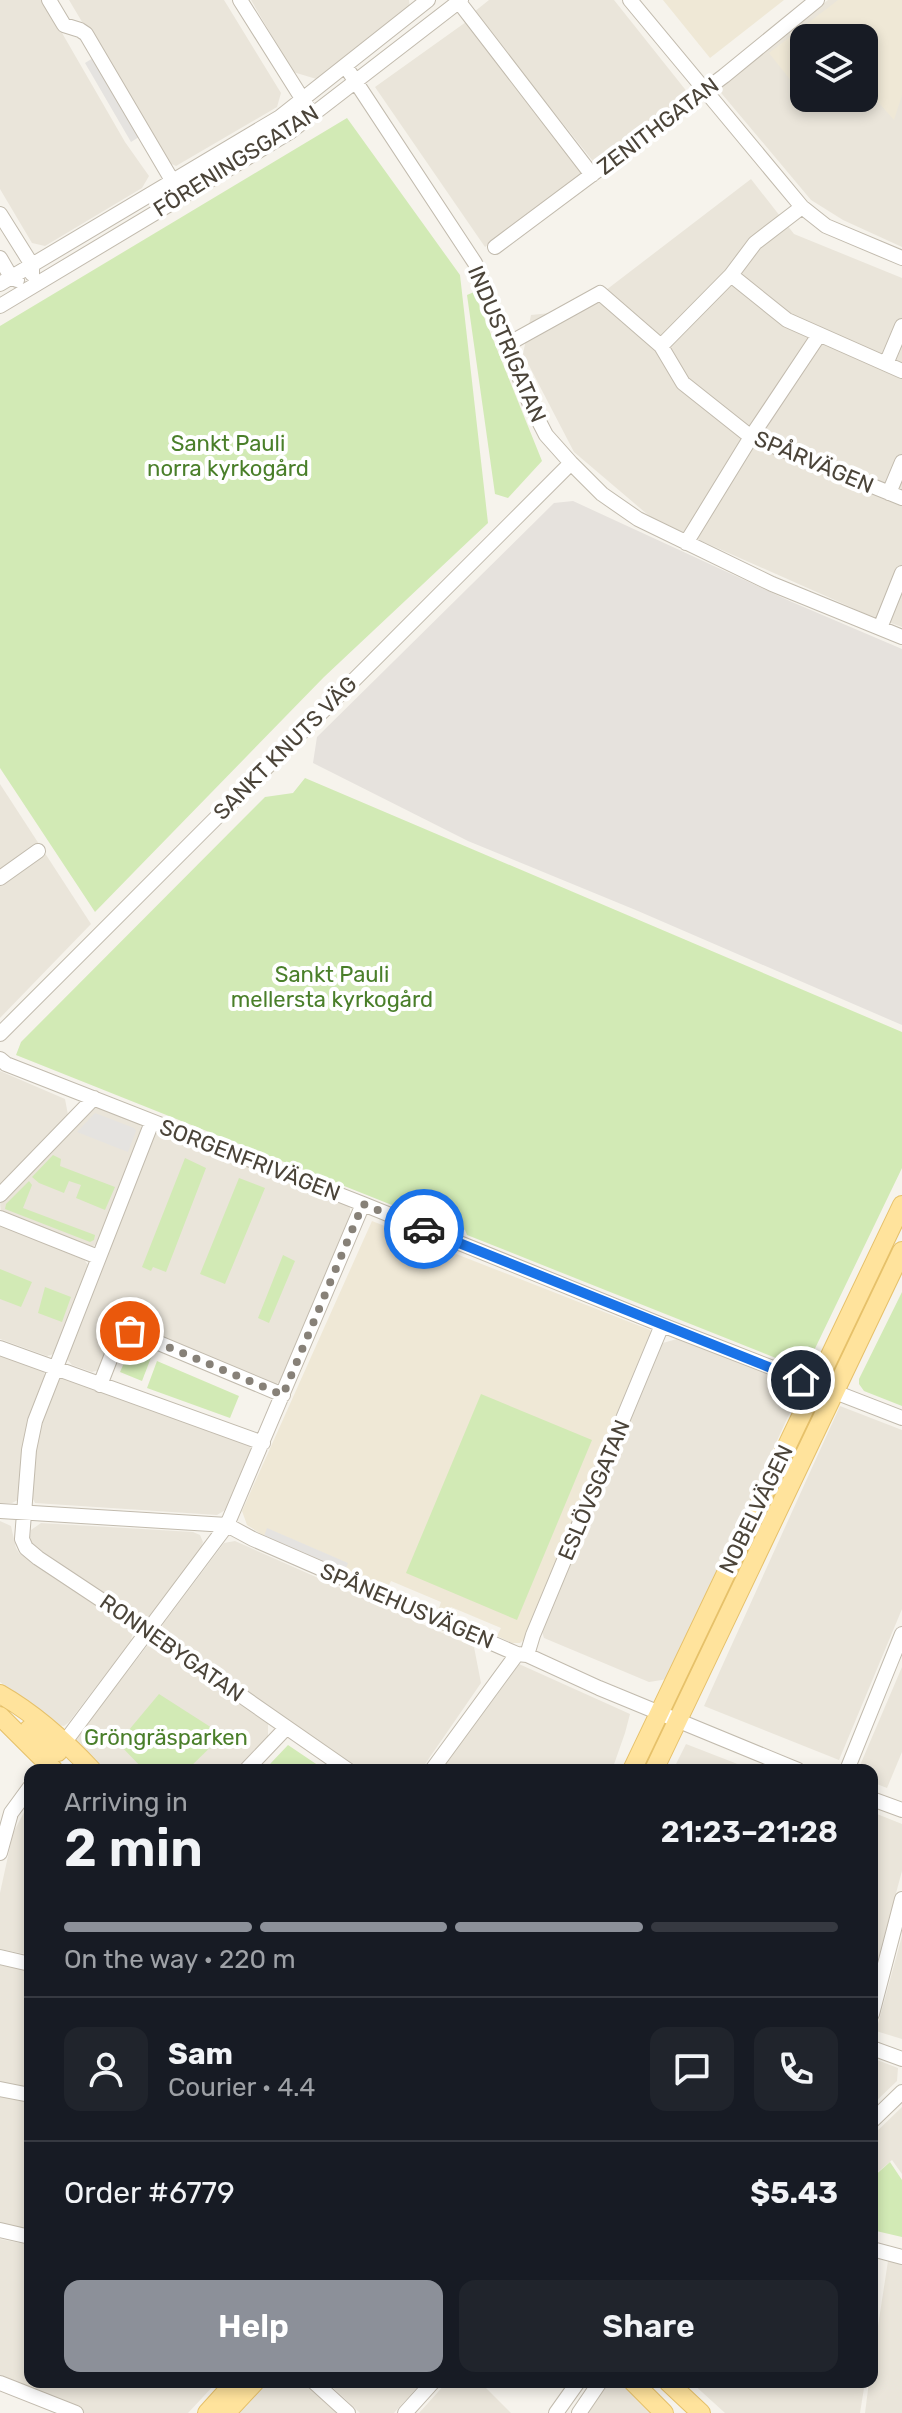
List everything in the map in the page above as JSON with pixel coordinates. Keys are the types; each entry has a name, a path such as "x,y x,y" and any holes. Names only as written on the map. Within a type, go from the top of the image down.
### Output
{"main road":[{"name":"NOBELVÄGEN","path":"635,1764 902,1205"},
{"name":"NOBELVÄGEN","path":"657,1764 902,1251"},
{"path":"0,1694 17,1704 54,1759"},
{"path":"0,1704 54,1759"},
{"path":"0,1716 54,1759"},
{"path":"207,2413 230,2388"},
{"path":"226,2413 249,2388"},
{"path":"639,2388 664,2413"},
{"path":"674,2388 701,2413"}],"street":[{"path":"49,0 64,25 86,34 173,182"},
{"path":"240,0 312,115"},
{"name":"FÖRENINGSGATAN","path":"6,281 280,117 428,0"},
{"path":"630,0 802,207 826,226 902,258"},
{"name":"ZENITHGATAN","path":"495,247 724,76 817,0"},
{"path":"460,1 592,175"},
{"name":"FÖRENINGSGATAN","path":"0,306 290,132 460,1"},
{"name":"INDUSTRIGATAN","path":"346,67 475,263 529,402 546,435 571,463 602,494 638,519 772,584 902,637"},
{"path":"661,346 731,275 755,243 802,207"},
{"path":"0,214 32,265 33,286 6,281 0,258"},
{"path":"731,275 787,320 902,371"},
{"name":"SPÅRVÄGEN","path":"508,344 600,293 661,346 683,383 751,437 895,495"},
{"path":"886,364 902,326"},
{"path":"686,543 819,335"},
{"path":"895,495 902,462"},
{"name":"SANKT KNUTS VÄG","path":"0,1034 571,463"},
{"path":"880,628 902,573"},
{"path":"0,878 38,851"},
{"name":"SORGENFRIVÄGEN","path":"0,1059 6,1064 902,1418"},
{"path":"0,1195 81,1120 94,1098"},
{"path":"24,1512 32,1432 152,1122"},
{"path":"54,1759 227,1525 363,1204"},
{"path":"0,1218 98,1257"},
{"name":"ESLÖVSGATAN","path":"437,1764 522,1654 533,1635 662,1325"},
{"path":"100,1385 118,1339 121,1334 130,1331 283,1395"},
{"path":"0,1348 263,1443"},
{"name":"SPÅNEHUSVÄGEN","path":"0,1511 227,1525 253,1539 783,1764"},
{"name":"RONNEBYGATAN","path":"24,1512 22,1539 26,1548 339,1764"},
{"path":"849,1764 902,1634"},
{"path":"252,1764 286,1728"},
{"path":"0,1853 11,1813 24,1795"},
{"path":"878,1801 902,1810"},
{"path":"878,1991 902,1899"},
{"path":"0,1957 24,1963"},
{"path":"878,2050 902,2059"},
{"path":"0,2089 24,2094"},
{"path":"878,2115 902,2092"},
{"path":"0,2230 24,2236"},
{"path":"878,2251 902,2257"},
{"path":"0,2383 76,2413"},
{"path":"321,2388 348,2413"},
{"path":"405,2413 428,2388"},
{"path":"556,2413 574,2388"},
{"path":"579,2413 596,2388"}],"shaded area":[{"path":"0,0 43,0 125,142 149,176 142,188 45,246 32,243 0,189"},
{"path":"69,0 224,0 281,93 277,107 176,166 165,161"},
{"path":"251,0 409,0 410,9 320,80 293,72"},
{"path":"489,0 614,0 688,93 596,165 474,12"},
{"path":"663,0 784,0 710,58"},
{"path":"828,0 902,0 902,247 843,220 811,200 717,88 790,30 790,112 878,112 878,24 798,24"},
{"path":"838,0 902,0 902,95 894,120 878,102 878,24 807,24"},
{"path":"466,22 585,173 485,247 375,87"},
{"path":"790,37 790,79 769,53"},
{"path":"93,58 139,137 131,142 85,63"},
{"path":"751,179 794,234 902,278 902,627 654,520 574,452 523,354 531,315 580,310"},
{"path":"573,501 902,649 902,1025 468,841 313,763 317,737 554,503"},
{"path":"0,784 91,924 0,1018"},
{"path":"0,1071 65,1099 68,1115 0,1187"},
{"path":"97,1106 139,1122 142,1130 96,1245 90,1247 1,1213 0,1202"},
{"path":"95,1113 134,1128 136,1131 128,1152 77,1132"},
{"path":"161,1130 347,1204 350,1208 350,1217 281,1381 275,1385 127,1324 118,1328 100,1370 92,1372 72,1365 66,1358 154,1133"},
{"path":"372,1221 650,1330 652,1335 527,1637 520,1643 497,1636 501,1628 451,1607 447,1615 438,1611 441,1602 391,1581 387,1589 345,1571 347,1563 268,1529 264,1536 247,1525 242,1511"},
{"path":"0,1225 83,1258 88,1265 55,1352 51,1355 0,1339"},
{"path":"677,1339 794,1383 797,1397 668,1679 649,1682 544,1638 540,1625 659,1344"},
{"path":"0,1353 43,1370 45,1375 27,1425 20,1499 12,1503 0,1503"},
{"path":"60,1377 250,1445 251,1451 227,1509 217,1515 35,1503 32,1497 37,1434"},
{"path":"840,1406 902,1430 902,1609 839,1760 704,1706"},
{"path":"0,1521 11,1526 19,1553 127,1627 132,1635 131,1641 64,1726 56,1725 0,1682"},
{"path":"41,1523 193,1532 200,1535 203,1542 200,1551 150,1616 141,1619 32,1544 31,1530"},
{"path":"267,1528 348,1563 345,1571 264,1536"},
{"path":"235,1541 474,1647 481,1683 425,1764 347,1764 166,1638 161,1632 163,1624 224,1543"},
{"path":"147,1646 158,1649 268,1724 268,1736 242,1764 86,1764 73,1742"},
{"path":"519,1664 630,1714 614,1764 443,1764"},
{"path":"902,1667 902,1752 887,1788 878,1784 878,1764 861,1764"},
{"path":"686,1744 738,1764 676,1764"},
{"path":"24,1812 24,1954 0,1949 0,1893 13,1833"},
{"path":"878,1814 902,1824 902,1871 878,1960"},
{"path":"902,1936 902,2039 878,2032"},
{"path":"0,1965 24,1970 24,2088 0,2083"},
{"path":"878,2060 898,2068 897,2081 878,2099"},
{"path":"0,2095 24,2101 24,2229 0,2224"},
{"path":"902,2107 902,2174 892,2160 878,2172 878,2130"},
{"path":"0,2239 24,2244 24,2388 211,2388 188,2413 71,2413 0,2385"},
{"path":"888,2261 902,2264 902,2413 865,2413 868,2388 878,2388 878,2326"},
{"path":"258,2388 312,2388 339,2413 234,2413"},
{"path":"333,2388 417,2388 394,2413 360,2413"},
{"path":"442,2388 486,2388 511,2413 419,2413"},
{"path":"698,2388 864,2388 860,2413 725,2413"},
{"path":"603,2389 634,2389 656,2413 586,2413"}],"green space":[{"name":"Sankt Pauli norra kyrkogård","path":"347,118 460,275 488,523 324,677 95,912 0,768 0,326"},
{"path":"474,292 542,461 508,498 495,494 467,295"},
{"name":"Sankt Pauli mellersta kyrkogård","path":"305,778 902,1032 902,1168 808,1363 796,1366 467,1235 465,1230 452,1229 16,1055 21,1042 265,797 293,793"},
{"path":"53,1155 61,1159 60,1166 115,1187 105,1210 76,1198 81,1185 69,1181 64,1193 32,1177"},
{"path":"185,1158 206,1168 166,1272 153,1267 151,1271 142,1267"},
{"path":"239,1178 265,1188 225,1284 200,1274"},
{"path":"29,1181 32,1185 23,1208 95,1235 94,1240 90,1242 5,1209 6,1204"},
{"path":"283,1255 295,1261 269,1323 258,1318"},
{"path":"0,1269 32,1282 21,1307 0,1299"},
{"path":"45,1287 71,1297 62,1322 38,1313"},
{"path":"902,1292 902,1406 864,1391 859,1379"},
{"path":"131,1347 152,1355 142,1381 120,1372"},
{"path":"157,1361 239,1396 230,1418 147,1388"},
{"path":"481,1394 592,1440 517,1620 406,1573"},
{"name":"Gröngräsparken","path":"159,1694 223,1735 193,1764 138,1764 118,1743"},
{"path":"288,1745 316,1764 270,1764"},
{"path":"890,2162 902,2180 902,2237 878,2231 878,2173"}],"way so far":[{"path":"130,1331 283,1395 363,1204 424,1229"}],"route":[{"path":"424,1229 801,1380"}]}
